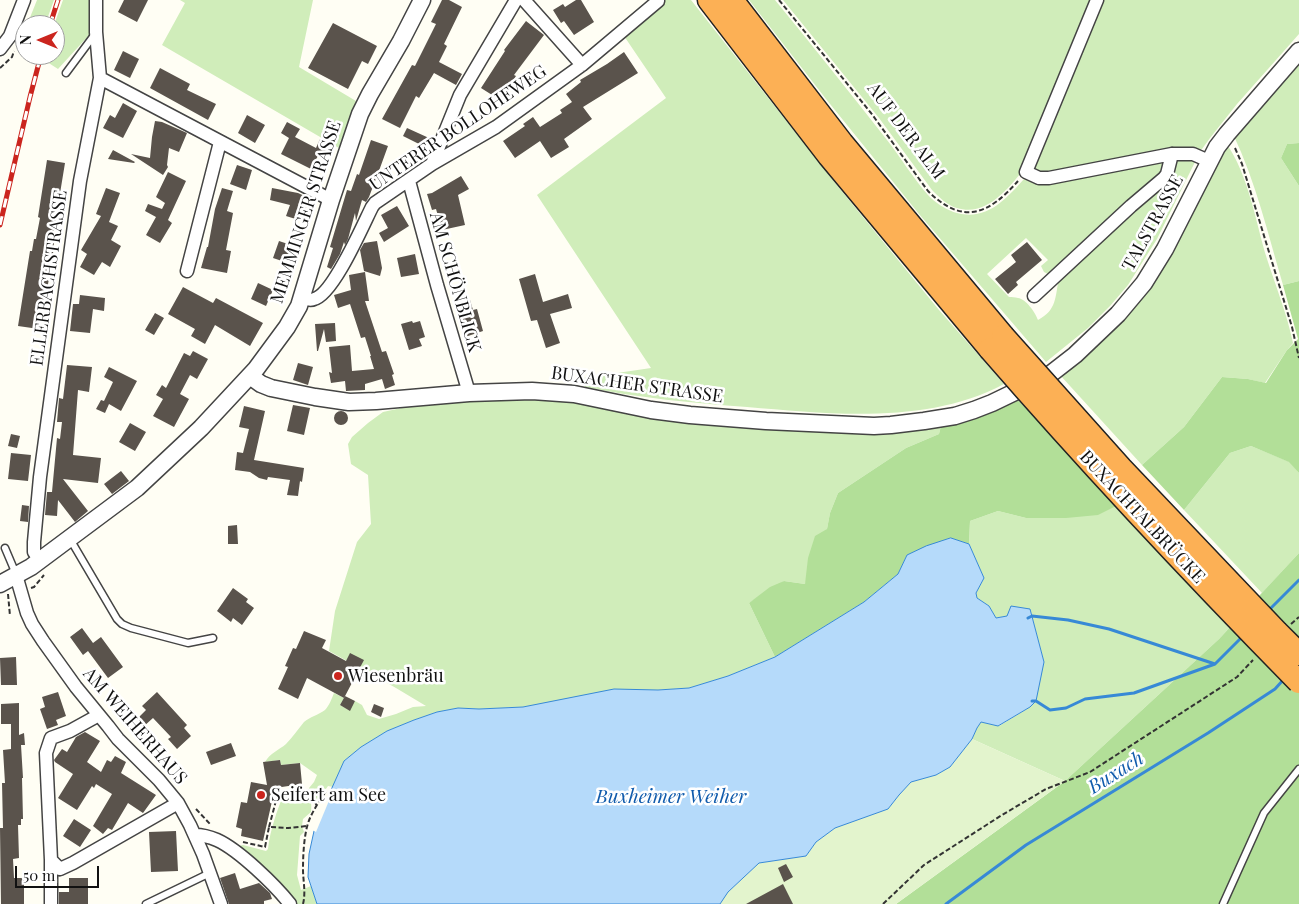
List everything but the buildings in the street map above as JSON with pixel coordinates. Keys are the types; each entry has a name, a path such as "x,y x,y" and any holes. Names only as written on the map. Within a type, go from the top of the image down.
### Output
{"highway":[{"path":"709,0 829,156 997,342"},
{"path":"732,0 997,342"},
{"name":"BUXACHTALBRÜCKE","path":"997,342 1299,654"},
{"name":"BUXACHTALBRÜCKE","path":"997,342 1106,480 1299,682"}],"street":[{"path":"0,48 10,36 24,0"},
{"name":"ELLERBACHSTRASSE","path":"43,566 34,552 40,477 80,181 100,78 96,32 96,0"},
{"name":"MEMMINGER STRASSE","path":"10,590 16,575 31,567 43,566 70,538 137,488 201,428 250,376 287,328 297,312 302,298 331,200 363,106 394,54 422,0"},
{"path":"432,164 460,95 516,0"},
{"path":"524,0 582,66"},
{"path":"1097,0 1026,172 1039,178 1049,178 1172,154 1193,154 1209,161"},
{"name":"UNTERER BOLLOHEWEG","path":"302,298 315,299 331,284 347,258 372,206 432,164 496,127 582,66 658,1"},
{"name":"TALSTRASSE","path":"1018,391 1048,376 1075,355 1118,314 1144,283 1164,249 1217,146 1299,51"},
{"path":"100,78 331,200"},
{"path":"187,270 220,142"},
{"path":"1034,296 1164,178 1167,174 1172,154"},
{"name":"AM SCHÖNBLICK","path":"409,181 469,393"},
{"name":"BUXACHER STRASSE","path":"250,376 271,388 349,402 469,393 532,391 574,394 651,410 690,415 874,426 904,424 955,416 983,407 1018,391"},
{"name":"AM WEIHERHAUS","path":"10,590 27,614 36,632 72,682 118,739 159,780 178,803 195,835 221,904"},
{"path":"52,904 46,753 50,738 99,715"},
{"path":"51,860 60,869 72,864 178,803"},
{"path":"195,835 202,835 220,841 232,849 284,896 290,904"}],"lane":[{"path":"66,73 96,32"},
{"path":"70,538 117,619 122,624 188,643 214,638"},
{"path":"5,548 16,575"},
{"path":"1223,904 1264,813 1299,769"},
{"path":"146,904 210,873"}],"path":[{"name":"AUF DER ALM","path":"779,0 849,86 928,191 937,200 958,211 978,212 996,203 1026,172"},
{"path":"1227,134 1242,164 1292,327 1299,358"},
{"path":"10,616 10,590 34,587 43,566"},
{"path":"1292,624 1299,617"},
{"path":"883,904 924,865 1046,789 1090,772 1237,677 1256,656"},
{"path":"308,790 317,806"},
{"path":"303,904 305,894 303,856 307,826 326,791"},
{"path":"239,841 265,847 278,793"},
{"path":"269,827 307,826"}],"green space":[{"path":"37,0 54,0 49,15 31,15"},
{"path":"63,0 92,0 91,33 65,61 65,15 58,15"},
{"path":"180,0 313,0 299,67 356,101 339,148 162,45 185,3"},
{"path":"665,0 691,0 840,189 939,310 1004,384 974,397 943,406 878,414 845,414 706,404 585,387 583,378 651,368 537,195 666,98 624,36"},
{"path":"749,0 775,0 887,140 928,195 953,212 968,215 987,211 1003,201 1024,179 1033,183 1054,181 1164,161 1162,175 1177,160 1189,158 1195,162 1157,239 1128,285 1088,328 1046,362 919,214","holes":["1162,175 1059,278 1056,297 1052,307 1049,312 1038,320 1027,303 1016,297 1009,297 987,274 1026,238 1048,260 1041,266 1044,272 1048,274 1052,272"]},
{"path":"783,0 1094,0 1024,169 1003,193 987,205 968,210 950,205 932,190 879,118"},
{"path":"1100,0 1299,0 1299,34 1237,104 1202,149 1048,175 1036,170 1033,166"},
{"path":"1299,60 1299,143 1287,144 1281,158 1299,186 1299,281 1283,285 1255,189 1233,134"},
{"path":"52,65 62,65 58,69"},
{"path":"1226,143 1246,184 1293,343 1265,383 1248,379 1222,377 1184,427 1142,465 1060,375 1118,325"},
{"path":"1299,143 1299,186 1281,158 1287,144"},
{"path":"1299,281 1299,473 1289,462 1251,446 1230,453 1184,510 1142,465 1184,427 1222,377 1248,379 1266,383 1287,350 1298,339 1283,285"},
{"path":"491,397 560,399 650,418 941,426 939,434 906,448 838,493 830,513 827,529 805,584 784,581 749,603 775,657 728,676 689,688 658,690 523,707 458,708 437,712 387,731 361,747 344,761 333,787 328,786 321,796 315,800 309,788 317,775 300,763 281,765 280,760 265,762 291,739 304,722 325,710 334,693 344,698 340,705 349,710 355,701 362,705 367,715 379,719 413,707 426,706 329,651 335,611 357,542 371,524 368,475 351,464 348,444 352,437 383,412 420,404"},
{"path":"1017,399 1118,505 1098,515 1066,518 1026,518 998,511 970,521 969,544 950,538 907,555 898,574 864,602 775,657 749,603 770,587 784,581 805,584 808,558 815,536 827,529 830,513 838,493 906,448 939,434 941,426"},
{"path":"1251,446 1290,462 1299,473 1299,553 1262,593 1184,510 1230,453"},
{"path":"1118,505 1232,625 1065,781 972,739 981,722 999,726 1030,707 1044,662 1030,609 996,618 989,606 977,598 976,593 984,578 969,544 970,521 998,511 1026,518"},
{"path":"1299,553 1299,904 896,904 1065,781 1219,639"},
{"path":"972,739 1065,781 896,904 720,904 728,892 759,863 806,856 816,842 835,828 888,809 911,782 936,775 950,767"},
{"path":"305,790 311,800 311,812 303,819 302,826 304,832 300,836 297,875 301,890 311,886 317,904 297,904 290,895 239,849 239,846 243,845 266,851 284,793"}],"water":[{"name":"Buxheimer Weiher","path":"951,538 969,544 984,578 976,593 977,598 989,606 996,618 1007,616 1011,606 1030,609 1044,662 1036,701 1030,707 998,726 981,722 972,739 950,767 936,775 911,782 888,809 835,828 816,842 806,856 759,863 728,892 720,904 317,904 308,877 309,854 314,831 344,761 361,747 387,731 437,712 458,708 523,707 614,689 658,690 689,688 728,676 775,657 864,602 898,574 907,555 926,546"}],"pier":[{"path":"329,789 333,791 316,832 312,830"}],"waterway":[{"path":"1268,611 1299,580"},
{"path":"1028,618 1032,616 1068,620 1109,629 1215,664"},
{"path":"1032,701 1036,701 1050,710 1066,708 1085,699 1134,693 1215,664 1242,637"},
{"name":"Buxach","path":"946,904 1026,845 1208,733 1275,689 1284,679"}],"railway":[{"path":"53,15 58,0"},
{"path":"0,225 38,65"}],"place":[{"name":"Wiesenbräu","path":"338,676"},
{"name":"Seifert am See","path":"261,795"}]}
